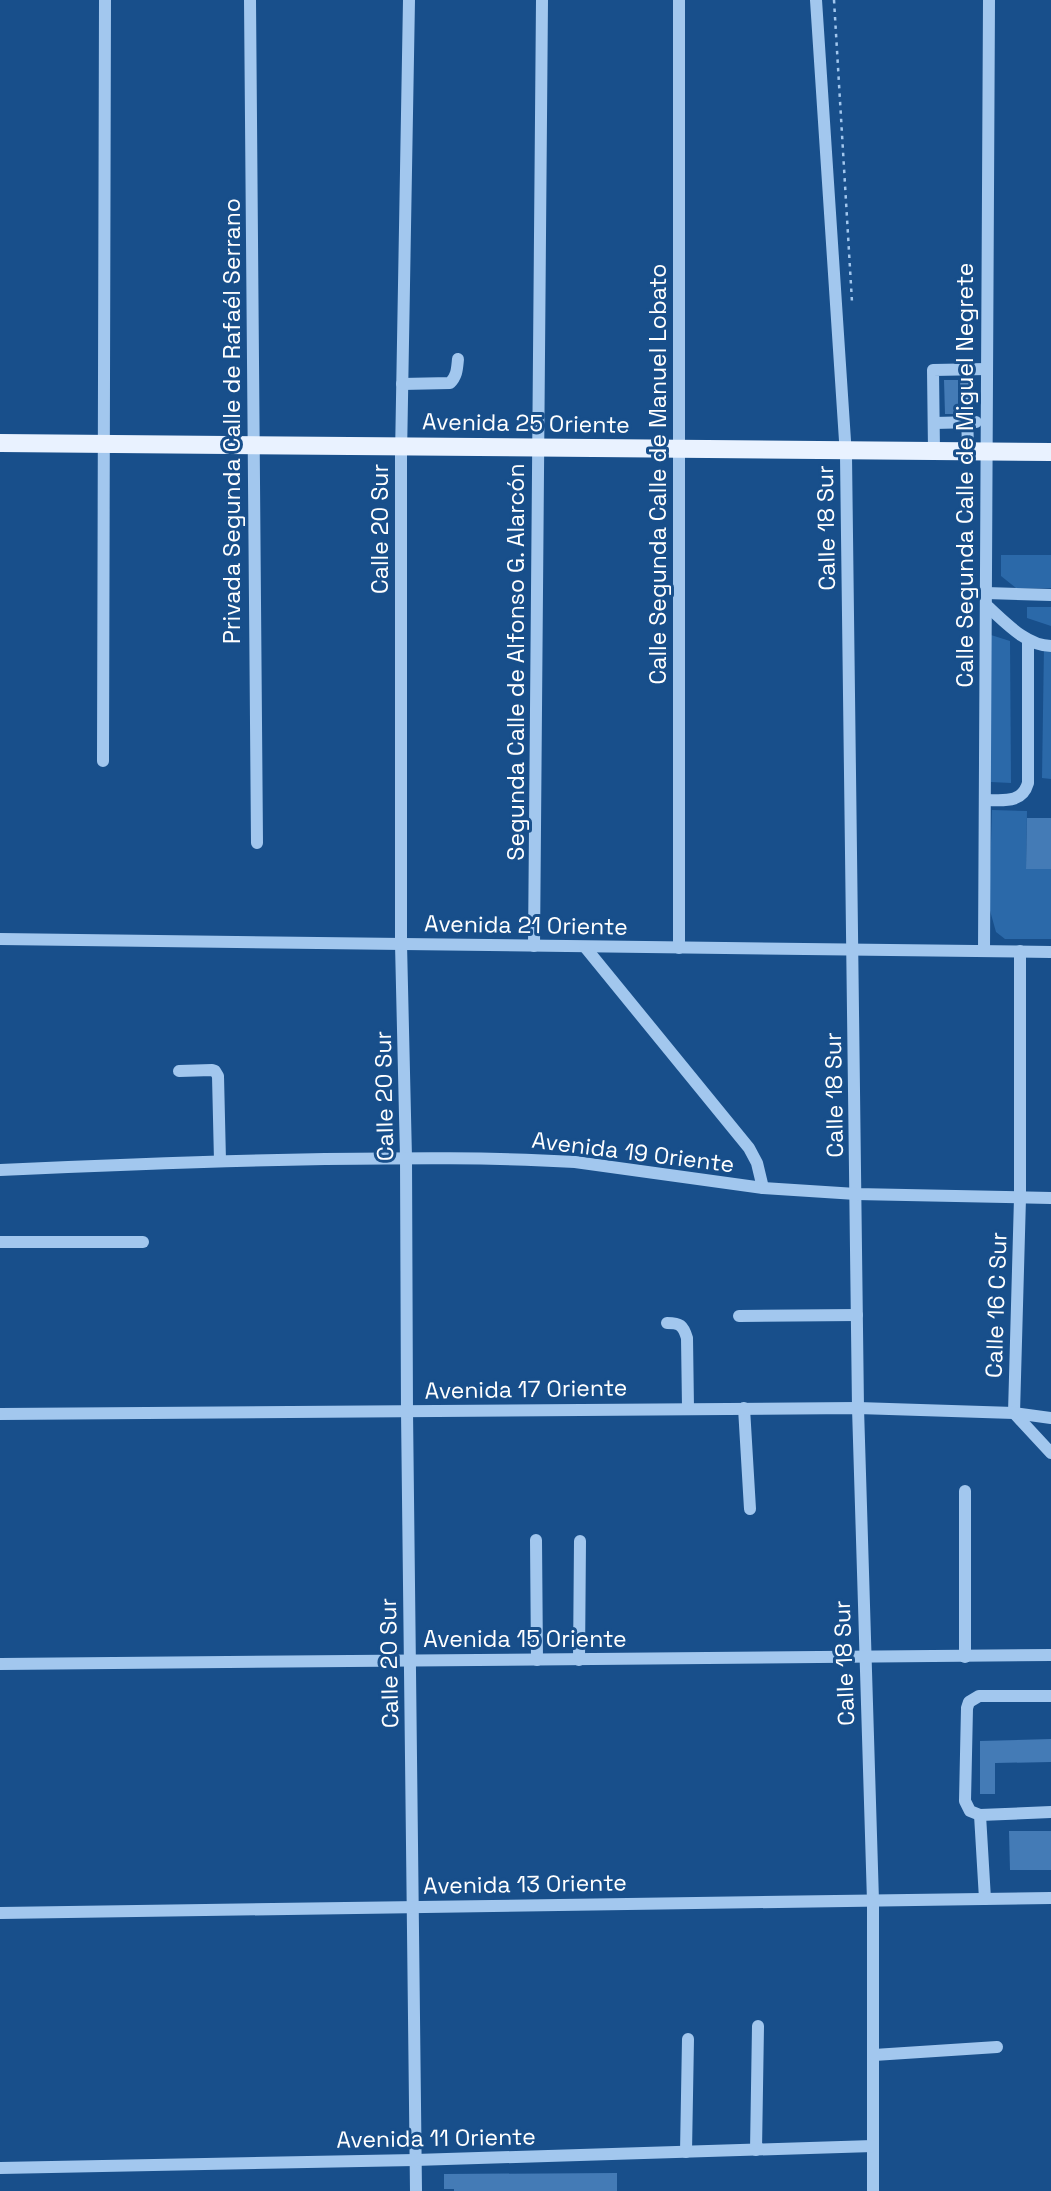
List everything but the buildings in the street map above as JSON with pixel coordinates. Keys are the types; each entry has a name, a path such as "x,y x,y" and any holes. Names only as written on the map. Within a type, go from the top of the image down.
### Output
{"main road":[{"name":"Avenida 25 Oriente","path":"0,443 1051,452"}],"street":[{"path":"103,761 106,0"},
{"name":"Privada Segunda Calle de Rafaél Serrano","path":"250,0 257,843"},
{"name":"Calle 20 Sur","path":"409,0 401,446 401,944 407,1158 407,1411 416,2191"},
{"name":"Segunda Calle de Alfonso G. Alarcón","path":"534,946 542,0"},
{"name":"Calle Segunda Calle de Manuel Lobato","path":"679,0 679,948"},
{"name":"Calle 18 Sur","path":"816,0 846,451 858,1408 873,1901 873,2191"},
{"name":"Calle Segunda Calle de Miguel Negrete","path":"984,951 989,0"},
{"path":"402,384 450,383 455,379 458,359"},
{"path":"967,369 968,451"},
{"path":"934,451 933,370 987,369"},
{"path":"934,423 987,422"},
{"path":"986,599 1051,595"},
{"path":"986,599 1028,640 1051,646"},
{"path":"985,800 1019,798 1028,783 1028,640"},
{"name":"Avenida 21 Oriente","path":"0,940 1051,952"},
{"path":"584,947 749,1148 757,1163 763,1188"},
{"name":"Calle 16 C Sur","path":"1014,1413 1020,1198 1020,951"},
{"path":"179,1071 212,1070 218,1076 220,1161"},
{"name":"Avenida 19 Oriente","path":"0,1170 220,1161 407,1158 575,1162 763,1188 856,1194 1051,1198"},
{"path":"0,1242 143,1242"},
{"path":"740,1316 857,1315"},
{"path":"667,1324 678,1323 684,1328 687,1338 688,1408"},
{"path":"744,1408 750,1509"},
{"name":"Avenida 17 Oriente","path":"0,1414 858,1408 1014,1413 1051,1418"},
{"path":"1014,1413 1051,1453"},
{"path":"965,1491 965,1657"},
{"path":"536,1540 537,1660"},
{"path":"579,1660 580,1541"},
{"name":"Avenida 15 Oriente","path":"0,1664 1051,1656"},
{"path":"1051,1696 979,1696 969,1702 965,1801 970,1811 980,1815 1051,1812"},
{"path":"980,1815 985,1899"},
{"name":"Avenida 13 Oriente","path":"0,1913 1051,1898"},
{"path":"756,2150 758,2026"},
{"path":"686,2152 688,2039"},
{"path":"874,2055 997,2047"},
{"name":"Avenida 11 Oriente","path":"0,2168 415,2160 873,2146"}],"shaded area":[{"path":"1001,555 1051,555 1051,588 1016,588 1001,576"},
{"path":"1027,607 1051,607 1051,626 1027,618"},
{"path":"991,635 1010,641 1011,783 991,782"},
{"path":"1044,646 1051,646 1051,779 1042,778"},
{"path":"992,810 1027,811 1026,868 1051,869 1051,939 1005,939 996,932 989,907"}]}
